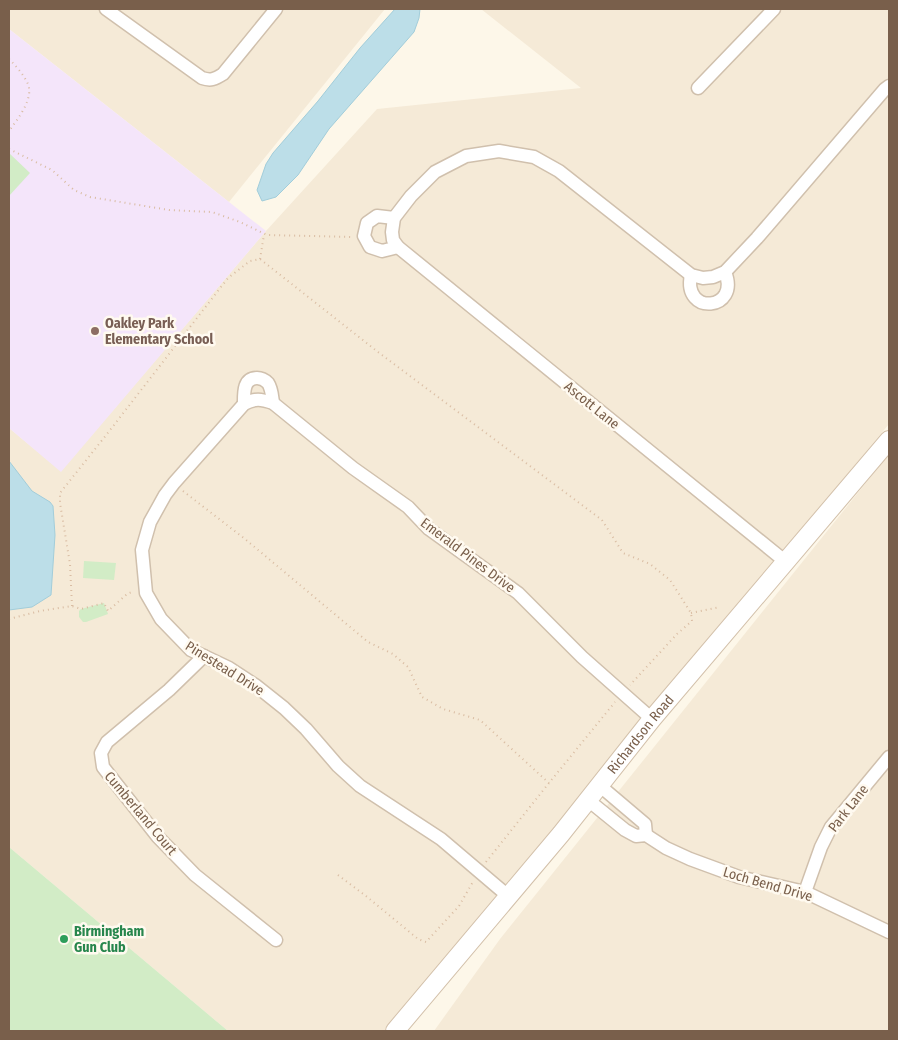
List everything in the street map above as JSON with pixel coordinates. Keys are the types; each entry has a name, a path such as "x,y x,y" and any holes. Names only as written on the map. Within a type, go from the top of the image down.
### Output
{"street":[{"path":"106,9 202,78 208,80 223,74 276,9"},
{"path":"698,88 774,9"},
{"path":"394,218 378,216 367,223 364,237 370,247 382,251 398,247 393,240 394,218 410,196 435,172 466,156 498,151 534,157 558,171 692,275 702,278 713,277 725,272 776,217 884,89 889,86"},
{"name":"Ascott Lane","path":"398,247 786,562"},
{"path":"692,275 689,285 692,296 700,302 711,304 721,301 728,292 729,282 725,272"},
{"path":"249,401 244,389 247,382 254,378 261,378 267,382 271,390 273,403"},
{"name":"Emerald Pines Drive","path":"249,401 263,399 273,403 353,468 408,507 429,530 518,593 582,657 652,719"},
{"name":"Pinestead Drive","path":"249,401 174,483 150,522 142,550 146,593 161,619 191,650 229,668 262,690 284,708 338,766 360,786 441,840 508,896"},
{"name":"Richardson Road","path":"395,1031 588,800 652,719 889,440"},
{"name":"Cumberland Court","path":"204,656 169,690 107,742 101,753 100,760 108,775 158,837 195,875 276,940"},
{"name":"Park Lane","path":"804,892 821,847 831,827 889,757"},
{"name":"Loch Bend Drive","path":"600,785 645,824 646,835"},
{"name":"Loch Bend Drive","path":"588,800 625,830 636,836 646,835 666,848 690,859 739,877 804,892 889,932"}],"path":[{"path":"9,59 29,86 29,93 27,102 9,131"},
{"path":"9,149 52,170 74,190 90,197 168,210 212,212 240,222 264,234 364,237"},
{"path":"260,259 264,234"},
{"path":"72,606 70,564 60,493 228,278 245,264 260,259"},
{"path":"260,259 378,352 602,520 623,553 650,564 670,580 692,613 692,621 677,634 623,693 548,783 479,871 459,906 426,942 418,939 338,875"},
{"path":"174,483 245,538 354,632 368,642 393,654 408,667 422,697 444,709 480,720 548,783"},
{"path":"9,619 40,611 72,606 81,609 104,603 108,610 127,594 145,587"},
{"path":"692,613 720,607"}],"shaded area":[{"path":"9,9 385,9 229,202 9,29"},
{"path":"481,9 889,9 889,424 728,617 391,1031 228,1031 9,847 9,428 61,471 266,231 377,109 581,88"},
{"name":"Oakley Park Elementary School","path":"9,29 266,231 61,472 9,428"},
{"path":"889,454 889,1031 434,1031 500,939"}],"green space":[{"path":"9,153 30,173 9,196"},
{"path":"84,561 116,563 114,580 83,578"},
{"path":"104,603 108,614 86,622 83,622 79,617 81,609"},
{"name":"Birmingham Gun Club","path":"9,847 228,1031 9,1031"}],"water":[{"path":"395,9 420,9 414,32 329,129 298,175 276,197 262,201 257,190 266,164 273,153"},
{"path":"9,461 32,491 50,502 53,506 55,535 51,595 32,607 9,610"}],"place":[{"name":"Oakley Park Elementary School","path":"95,331"},
{"name":"Birmingham Gun Club","path":"64,939"}]}
